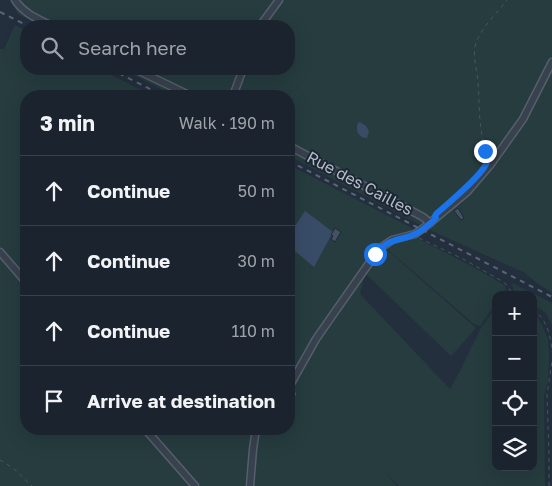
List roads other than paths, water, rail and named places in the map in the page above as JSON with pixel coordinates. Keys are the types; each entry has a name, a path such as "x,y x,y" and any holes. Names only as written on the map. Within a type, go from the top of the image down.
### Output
{"street":[{"path":"15,0 20,8 40,20"},
{"path":"264,20 279,0"},
{"path":"295,377 316,339 375,254 392,240 415,234 430,224 467,192 491,164 523,119 552,62"},
{"path":"147,75 179,90"},
{"path":"235,90 241,75"},
{"name":"Rue des Cailles","path":"295,149 423,217 430,224"},
{"path":"0,252 20,275"},
{"path":"150,435 195,486"},
{"path":"250,486 255,435"}],"water":[{"path":"360,122 369,131 367,138 361,137 357,131 358,123"},
{"path":"305,211 333,232 314,267 295,251 295,226"}],"railway":[{"path":"0,12 20,22"},
{"path":"122,75 152,90"},
{"path":"295,164 552,297"}]}
